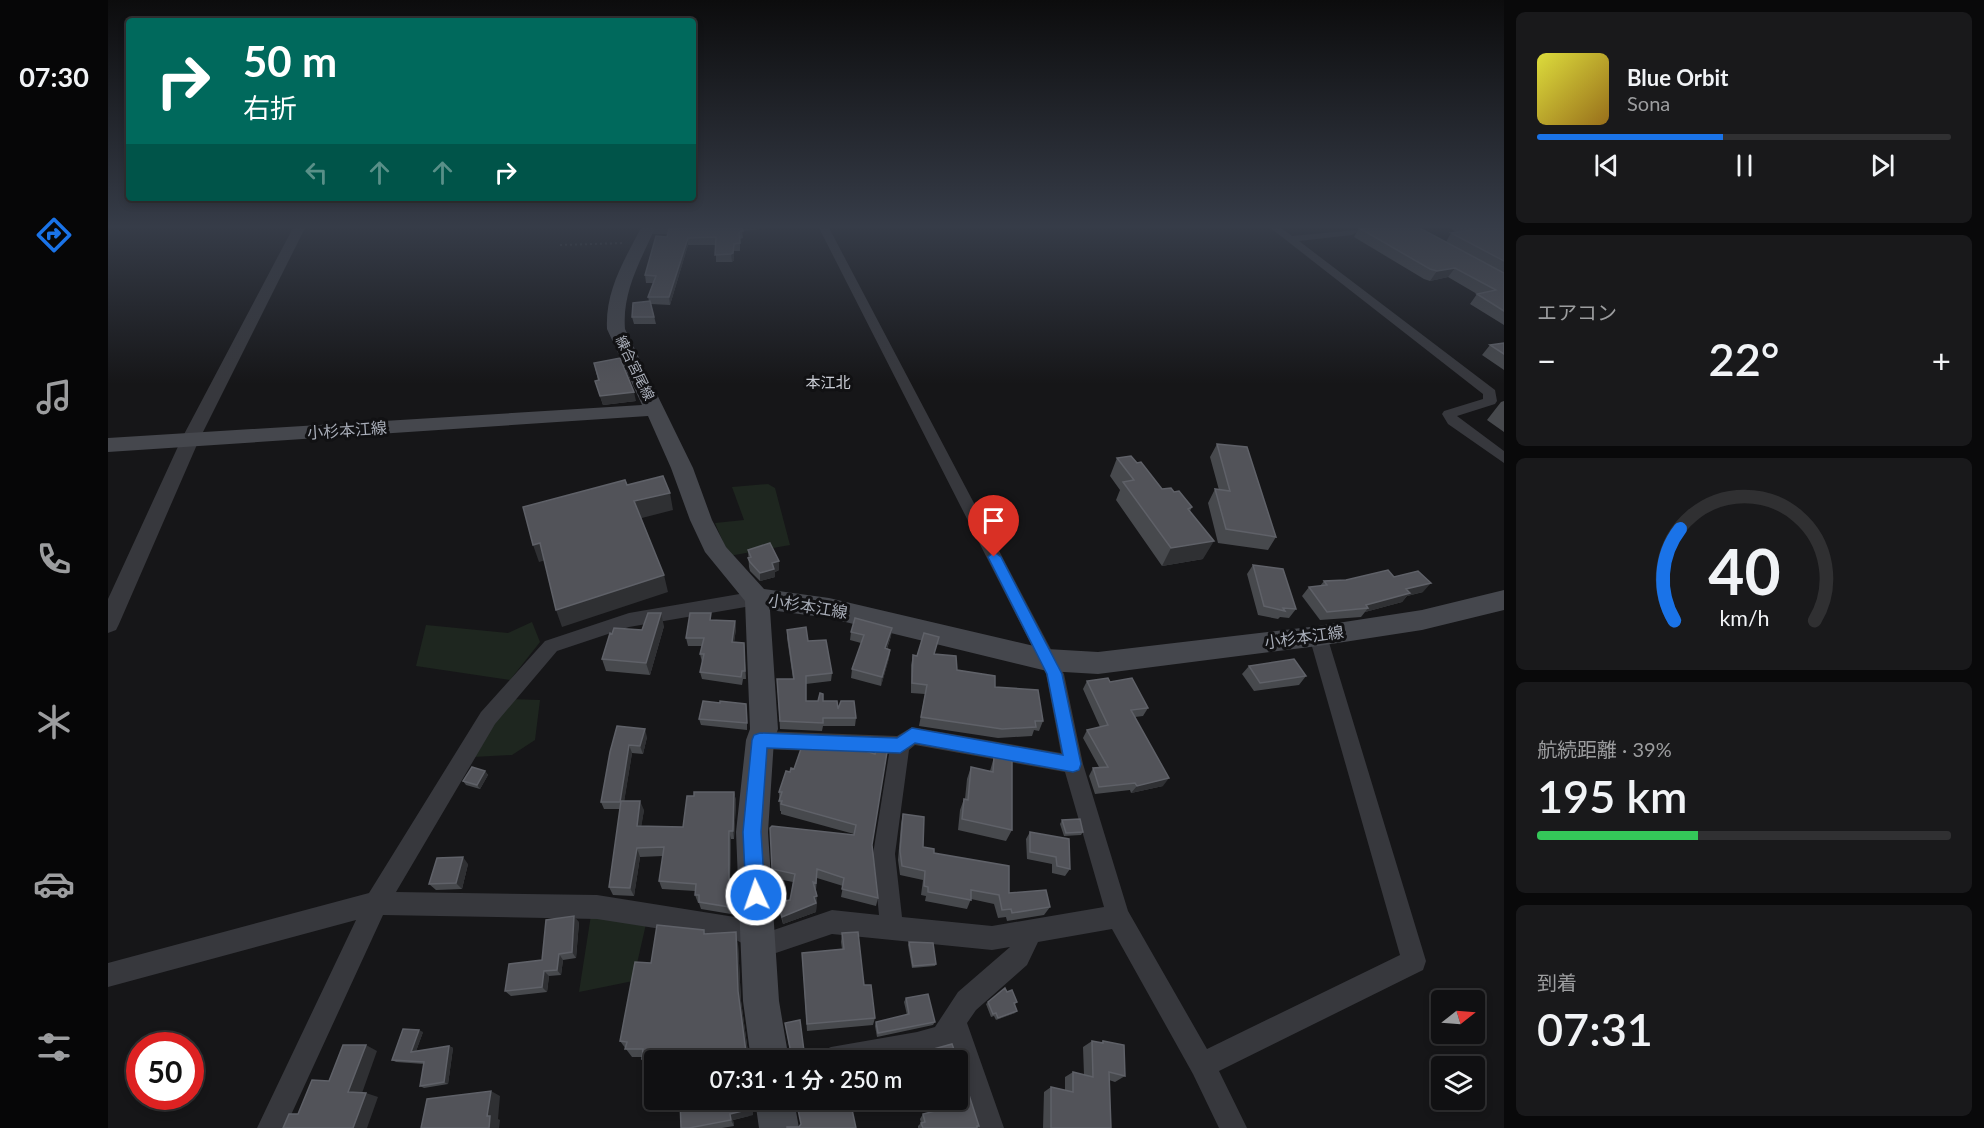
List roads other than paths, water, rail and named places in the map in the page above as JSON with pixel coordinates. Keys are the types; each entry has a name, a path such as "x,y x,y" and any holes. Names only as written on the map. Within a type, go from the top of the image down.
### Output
{"main road":[{"name":"練合宮尾線","path":"625,279 616,298 614,315 616,329 656,410"},
{"name":"小杉本江線","path":"108,445 656,410 682,468 701,520 717,552 757,598 829,608 1047,660 1098,663 1318,636 1422,620 1504,600"},
{"path":"757,598 764,729 760,740 752,832 761,1000 768,1050"},
{"path":"776,1110 779,1128"}],"street":[{"path":"108,624 190,440 273,279"},
{"path":"851,279 1055,674 1073,764 1118,916 1202,1065 1233,1128"},
{"path":"1341,279 1490,393 1490,401 1449,414 1453,421 1504,458"},
{"path":"271,1128 376,903 488,718 551,646 629,620 757,598"},
{"path":"1202,1065 1414,961 1318,636"},
{"path":"760,740 900,745 912,736 1073,764"},
{"path":"892,928 884,854 900,745"},
{"path":"108,975 376,903 597,907 741,930 758,937 767,944 832,922 992,938 1118,916"},
{"path":"888,1050 943,1037 967,1001 1018,956 1031,930"},
{"path":"954,1022 990,1128"}],"district":[{"name":"本江北","path":"828,383"}]}
